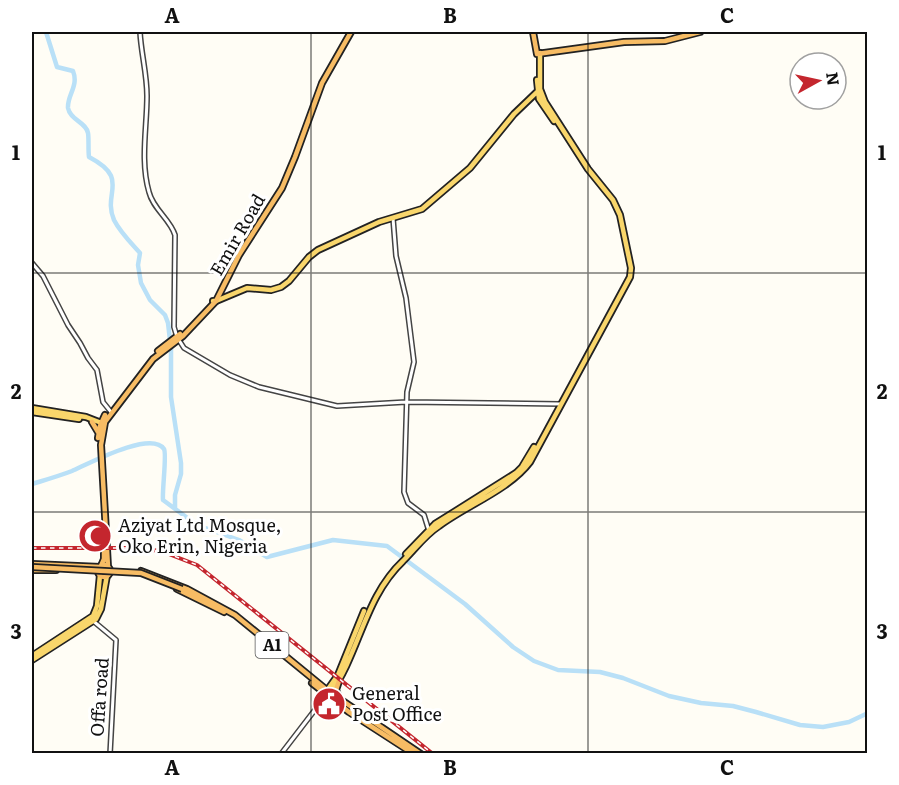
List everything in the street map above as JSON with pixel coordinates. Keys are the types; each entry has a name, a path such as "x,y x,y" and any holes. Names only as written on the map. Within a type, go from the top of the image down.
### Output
{"highway":[{"name":"Emir Road","path":"102,424 152,357 177,339 216,299 239,255 285,180 322,83 350,32"},
{"path":"534,32 538,54 624,42 669,40 700,32"},
{"name":"Emir Road","path":"102,424 110,411"},
{"path":"105,416 92,420 100,446 108,571"},
{"path":"98,435 102,424"},
{"path":"100,446 102,424"},
{"path":"32,567 94,572 100,575 100,566 104,559 101,461"},
{"path":"32,567 100,566"},
{"name":"A1","path":"100,566 108,571 145,575 209,602 242,624 327,694 382,734 414,753"},
{"path":"32,567 140,575 181,589 209,602"},
{"name":"A1","path":"100,575 108,571"},
{"path":"339,681 337,692 344,703"},
{"name":"A1","path":"327,694 421,753"}],"main road":[{"path":"327,694 340,672 373,592 429,531 522,467 610,314 629,272 618,218 612,203 583,166 543,105 539,88 538,54"},
{"path":"216,299 247,288 271,290 281,287 290,281 309,257 318,250 393,217 419,210 476,162 514,114 539,88"},
{"path":"32,410 92,420 102,424"},
{"path":"327,694 339,681 375,597 401,560"},
{"path":"32,658 92,620 99,613 108,571"},
{"path":"92,620 98,606 100,575"}],"street":[{"path":"140,32 147,88 144,145 147,181 151,198 175,235 174,323 177,339 188,351 230,375 267,389 337,406 406,402 560,404"},
{"path":"393,217 396,256 406,298 414,362 406,402 404,492 408,503 424,514 429,531"},
{"path":"32,263 43,276 68,325 98,370 103,402 110,411"},
{"name":"Offa road","path":"92,620 116,640 117,656 110,753"},
{"path":"281,753 327,694"}],"waterway":[{"path":"46,32 57,67 73,71 75,81 69,99 69,112 87,129 89,157 102,165 112,179 111,210 114,220 140,253 138,265 141,283 150,300 165,315 168,323 171,349 171,397 181,463 175,508"},
{"path":"32,484 72,471 119,450 146,443 157,444 165,452 163,500 197,525 239,540 267,557 333,540 387,546 465,604 513,647 534,661 558,670 600,672 623,678 669,696 701,703 733,706 800,725 823,727 849,722 868,713"}],"railway":[{"path":"32,548 132,548 161,551 197,565 433,754"}],"place":[{"name":"Aziyat Ltd Mosque, Oko Erin, Nigeria","path":"95,536"},
{"name":"General Post Office","path":"329,704"}]}
